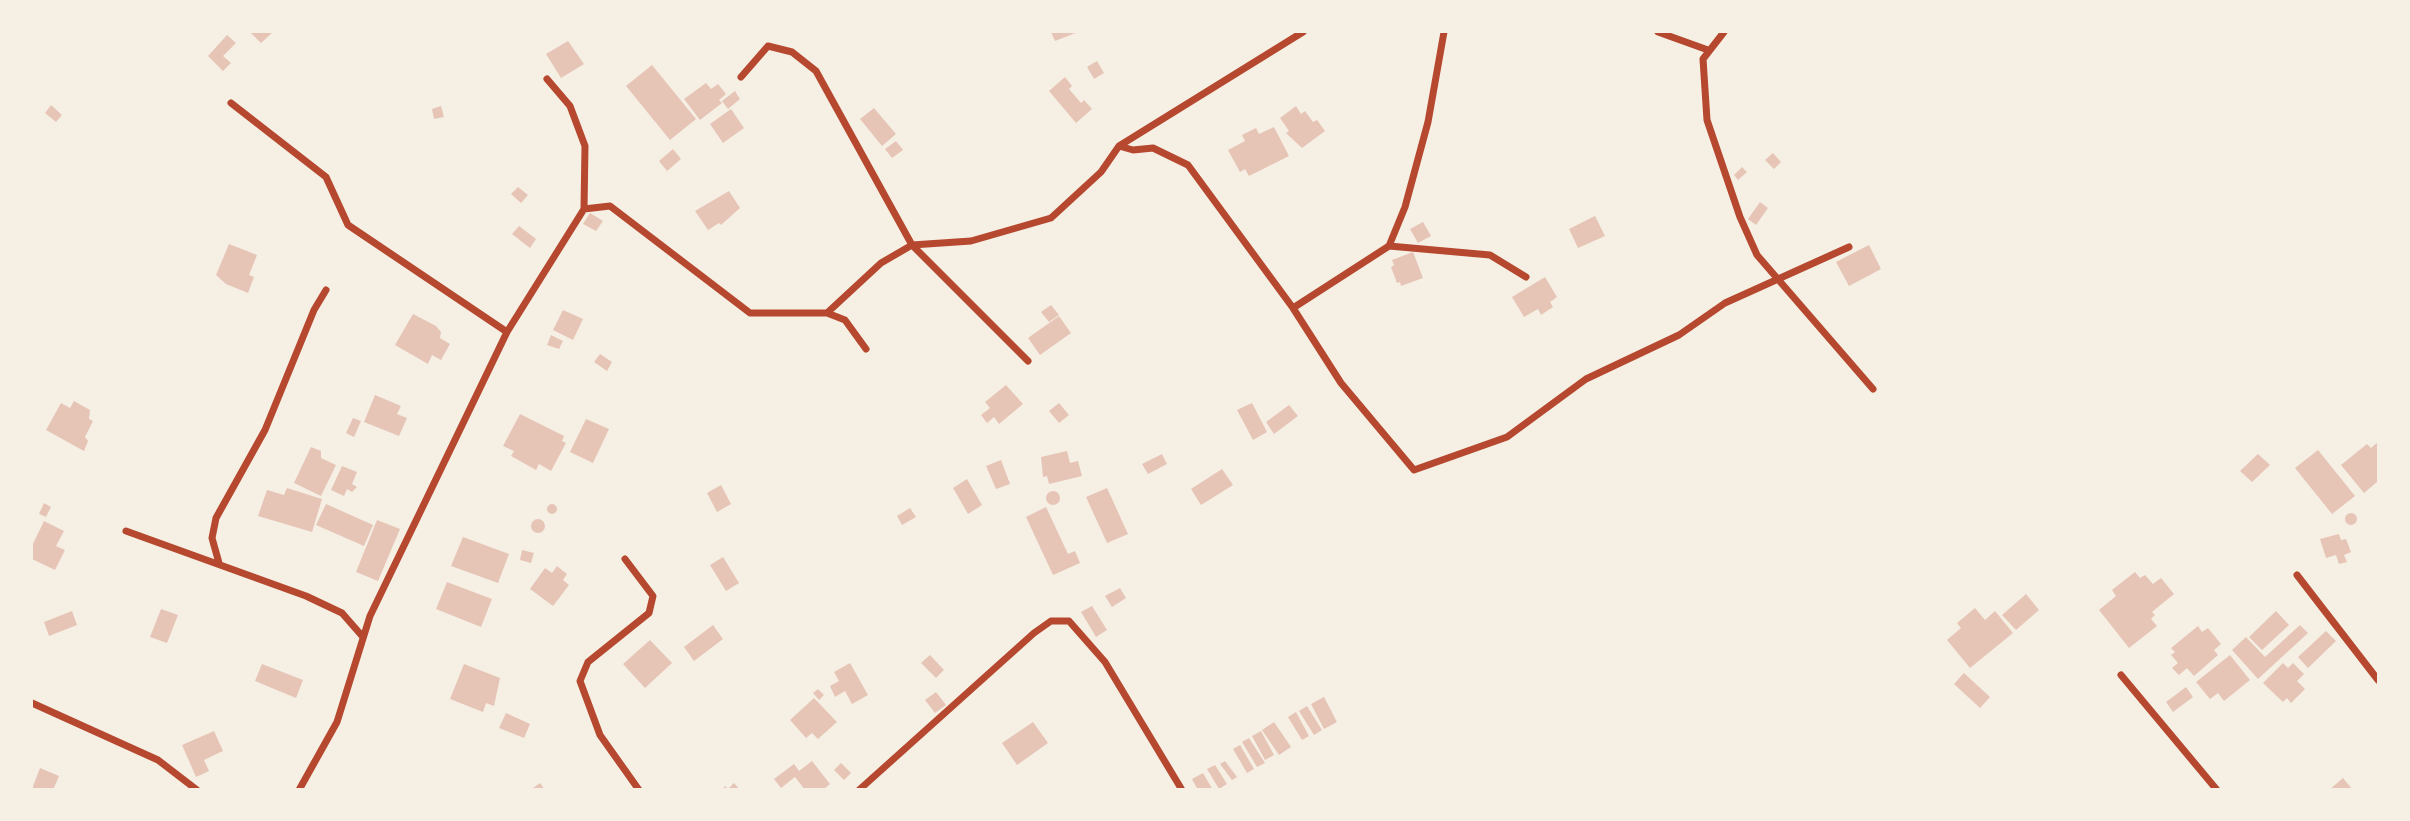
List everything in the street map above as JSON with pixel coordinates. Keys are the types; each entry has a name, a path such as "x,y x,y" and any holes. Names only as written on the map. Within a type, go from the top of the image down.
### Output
{"street":[{"path":"827,313 881,262 912,245 971,240 1051,218 1101,172 1119,146 1303,32"},
{"path":"1293,308 1389,246 1405,207 1428,122 1444,32"},
{"path":"1658,32 1708,50"},
{"path":"1724,32 1703,59 1707,120 1740,217 1757,255 1873,389"},
{"path":"741,77 768,46 792,52 816,71 912,245 1028,361"},
{"path":"299,789 337,722 370,616 507,332 584,209 585,146 570,106 547,79"},
{"path":"231,103 326,177 348,225 507,332"},
{"path":"1119,146 1133,150 1153,148 1188,165 1293,308 1341,383 1414,470 1507,437 1586,379 1679,335 1725,303 1849,247"},
{"path":"584,209 610,206 750,313 827,313 845,320 866,349"},
{"path":"1389,246 1490,254 1526,277"},
{"path":"219,563 212,538 216,518 265,430 314,310 326,290"},
{"path":"126,531 306,596 342,613 363,637"},
{"path":"625,559 653,596 649,613 588,662 580,681 600,735 639,789"},
{"path":"2297,575 2378,680"},
{"path":"859,789 1034,633 1051,621 1069,621 1105,662 1182,789"},
{"path":"2121,676 2217,789"},
{"path":"32,703 158,760 197,789"}],"building":[{"path":"250,32 273,32 261,43"},
{"path":"1051,32 1078,32 1055,41"},
{"path":"227,35 236,43 223,56 231,63 223,71 208,56"},
{"path":"568,41 584,64 561,78 546,54"},
{"path":"1097,61 1104,73 1094,79 1087,67"},
{"path":"652,65 696,119 670,140 626,86"},
{"path":"1065,77 1072,86 1069,89 1081,103 1084,100 1092,109 1076,123 1049,91"},
{"path":"706,83 711,89 718,84 726,94 719,100 722,103 700,120 684,99"},
{"path":"735,91 740,99 728,109 722,101"},
{"path":"51,105 62,115 56,122 45,113"},
{"path":"441,106 444,117 434,119 432,109"},
{"path":"1296,106 1301,114 1305,111 1313,122 1317,120 1325,131 1302,148 1286,133 1289,131 1280,118"},
{"path":"874,108 896,134 882,146 860,119"},
{"path":"731,109 744,128 723,143 710,124"},
{"path":"1274,127 1289,156 1249,176 1245,169 1240,172 1228,150 1245,141 1242,135 1256,128 1259,134"},
{"path":"896,141 903,150 892,158 885,149"},
{"path":"673,149 681,159 667,171 659,161"},
{"path":"1773,153 1781,162 1774,169 1765,160"},
{"path":"1742,167 1747,172 1738,180 1734,175"},
{"path":"518,187 528,195 521,203 511,194"},
{"path":"729,191 740,208 721,225 719,223 708,230 695,211"},
{"path":"1760,202 1768,208 1756,225 1748,219"},
{"path":"590,213 603,221 596,231 583,224"},
{"path":"1595,216 1605,236 1578,248 1569,229"},
{"path":"1423,222 1431,236 1418,243 1410,229"},
{"path":"519,226 536,239 530,248 512,234"},
{"path":"229,244 257,255 249,275 254,277 248,293 226,284 216,275"},
{"path":"1869,245 1881,269 1849,286 1836,262"},
{"path":"1413,252 1423,278 1401,286 1400,282 1397,283 1391,267 1394,265 1392,260"},
{"path":"1545,277 1557,297 1550,302 1553,307 1541,315 1538,309 1524,317 1512,297"},
{"path":"1051,305 1059,315 1049,322 1041,312"},
{"path":"563,310 583,319 573,340 553,330"},
{"path":"413,314 436,326 441,332 440,338 450,344 441,360 432,355 428,364 395,345"},
{"path":"1059,316 1071,333 1040,355 1028,338"},
{"path":"551,335 563,341 559,349 547,345"},
{"path":"600,354 612,362 607,371 594,362"},
{"path":"1006,385 1023,404 999,424 994,417 987,423 981,415 990,408 985,402"},
{"path":"375,395 401,406 397,414 407,418 399,436 364,422"},
{"path":"74,401 90,410 89,419 93,421 85,437 88,441 84,451 46,430 61,403 70,408"},
{"path":"1059,403 1069,415 1059,423 1049,411"},
{"path":"1252,403 1267,432 1253,440 1237,410"},
{"path":"1289,405 1298,416 1274,434 1266,422"},
{"path":"520,414 564,436 562,441 566,443 551,471 539,464 536,470 511,456 514,451 503,446"},
{"path":"353,418 361,421 354,437 346,433"},
{"path":"586,419 609,429 593,463 570,452"},
{"path":"2378,442 2378,481 2364,493 2341,465 2367,444 2371,448"},
{"path":"311,447 321,451 321,458 336,465 321,496 294,483"},
{"path":"2318,450 2355,496 2332,514 2295,468"},
{"path":"1067,451 1070,463 1078,461 1082,476 1049,484 1047,476 1043,477 1041,457"},
{"path":"1162,454 1167,464 1148,474 1142,464"},
{"path":"2258,454 2270,465 2252,482 2240,471"},
{"path":"1001,460 1010,484 996,489 986,466"},
{"path":"342,466 357,472 352,484 357,487 352,492 347,489 344,496 331,490"},
{"path":"1222,469 1233,485 1201,505 1191,489"},
{"path":"967,479 982,505 968,514 953,488"},
{"path":"721,485 731,504 717,512 707,493"},
{"path":"287,488 322,499 312,532 258,516 267,490 284,495"},
{"path":"1107,488 1128,534 1107,543 1086,497"},
{"path":"1050,491 1056,491 1060,498 1056,505 1050,505 1046,501 1046,495"},
{"path":"44,503 51,507 46,517 39,514"},
{"path":"326,504 373,525 364,546 316,525"},
{"path":"552,504 556,505 556,513 552,514 548,513 547,509 548,505"},
{"path":"1046,507 1068,554 1075,551 1080,563 1053,575 1026,517"},
{"path":"910,508 916,517 902,525 897,516"},
{"path":"2351,513 2357,519 2351,525 2345,519"},
{"path":"535,519 541,519 545,526 541,533 535,533 531,529 531,523"},
{"path":"377,520 400,529 378,581 356,572"},
{"path":"44,521 64,531 56,546 65,550 55,570 32,559 32,546"},
{"path":"2339,534 2341,540 2346,539 2351,552 2344,555 2347,562 2339,564 2336,555 2326,558 2320,539"},
{"path":"463,537 509,554 498,583 451,566"},
{"path":"522,550 534,553 531,563 520,560"},
{"path":"723,557 739,583 726,591 710,565"},
{"path":"557,566 567,574 563,580 569,585 553,606 530,589 545,568 552,573"},
{"path":"2135,572 2140,578 2145,575 2153,584 2161,578 2174,594 2152,612 2155,615 2151,619 2157,626 2129,648 2099,610 2116,596 2112,590"},
{"path":"447,582 492,599 481,627 436,609"},
{"path":"1120,588 1126,598 1112,607 1105,596"},
{"path":"2026,594 2039,610 2016,630 2002,615"},
{"path":"1092,606 1107,630 1096,637 1081,612"},
{"path":"1975,608 1985,620 1995,611 2013,633 1970,668 1947,640 1961,628 1957,623"},
{"path":"161,609 178,615 167,643 150,637"},
{"path":"72,611 77,625 49,636 44,622"},
{"path":"2276,611 2289,625 2262,650 2249,637"},
{"path":"713,625 723,639 694,661 684,647"},
{"path":"2300,625 2308,633 2258,679 2232,650 2246,637 2265,657"},
{"path":"2198,626 2202,632 2208,628 2221,644 2214,650 2218,655 2194,676 2187,668 2179,675 2172,668 2178,663 2171,655 2175,652 2171,648"},
{"path":"2326,631 2336,641 2308,668 2298,657"},
{"path":"650,640 672,663 645,688 623,664"},
{"path":"930,655 944,670 936,678 921,663"},
{"path":"2230,655 2250,680 2224,701 2218,693 2210,699 2196,682"},
{"path":"850,663 868,695 852,704 845,691 835,697 830,686 839,681 834,672"},
{"path":"2283,663 2288,668 2293,663 2304,674 2297,681 2305,689 2291,703 2287,698 2283,702 2263,683"},
{"path":"262,664 303,680 296,698 255,681"},
{"path":"464,664 500,678 494,706 486,703 483,712 450,699"},
{"path":"1964,673 1990,697 1980,708 1954,684"},
{"path":"2186,687 2193,697 2173,712 2166,702"},
{"path":"818,689 824,695 819,700 813,693"},
{"path":"936,692 946,705 935,713 925,700"},
{"path":"1324,697 1337,722 1324,729 1311,704"},
{"path":"814,698 837,722 818,739 812,733 806,738 790,720"},
{"path":"1307,706 1322,730 1314,735 1299,711"},
{"path":"1296,712 1309,736 1302,740 1288,717"},
{"path":"506,713 530,724 524,738 499,728"},
{"path":"1033,722 1048,743 1017,765 1002,743"},
{"path":"1274,722 1291,747 1279,755 1262,730"},
{"path":"214,731 223,751 204,760 209,771 196,777 182,745"},
{"path":"1261,731 1274,755 1265,760 1252,736"},
{"path":"1249,738 1265,763 1257,767 1242,742"},
{"path":"1240,745 1254,769 1247,773 1233,749"},
{"path":"812,761 830,784 823,790 805,790 795,777 781,788 774,779 794,764 799,771"},
{"path":"1225,761 1237,777 1232,780 1220,764"},
{"path":"841,763 851,773 844,780 834,770"},
{"path":"1215,765 1227,784 1219,789 1207,769"},
{"path":"40,768 59,776 53,790 32,789"},
{"path":"1203,773 1213,790 1198,790 1192,779"},
{"path":"2343,778 2353,790 2329,790"},
{"path":"540,783 545,790 530,790"},
{"path":"734,783 740,790 722,790 725,786 728,789"}]}
